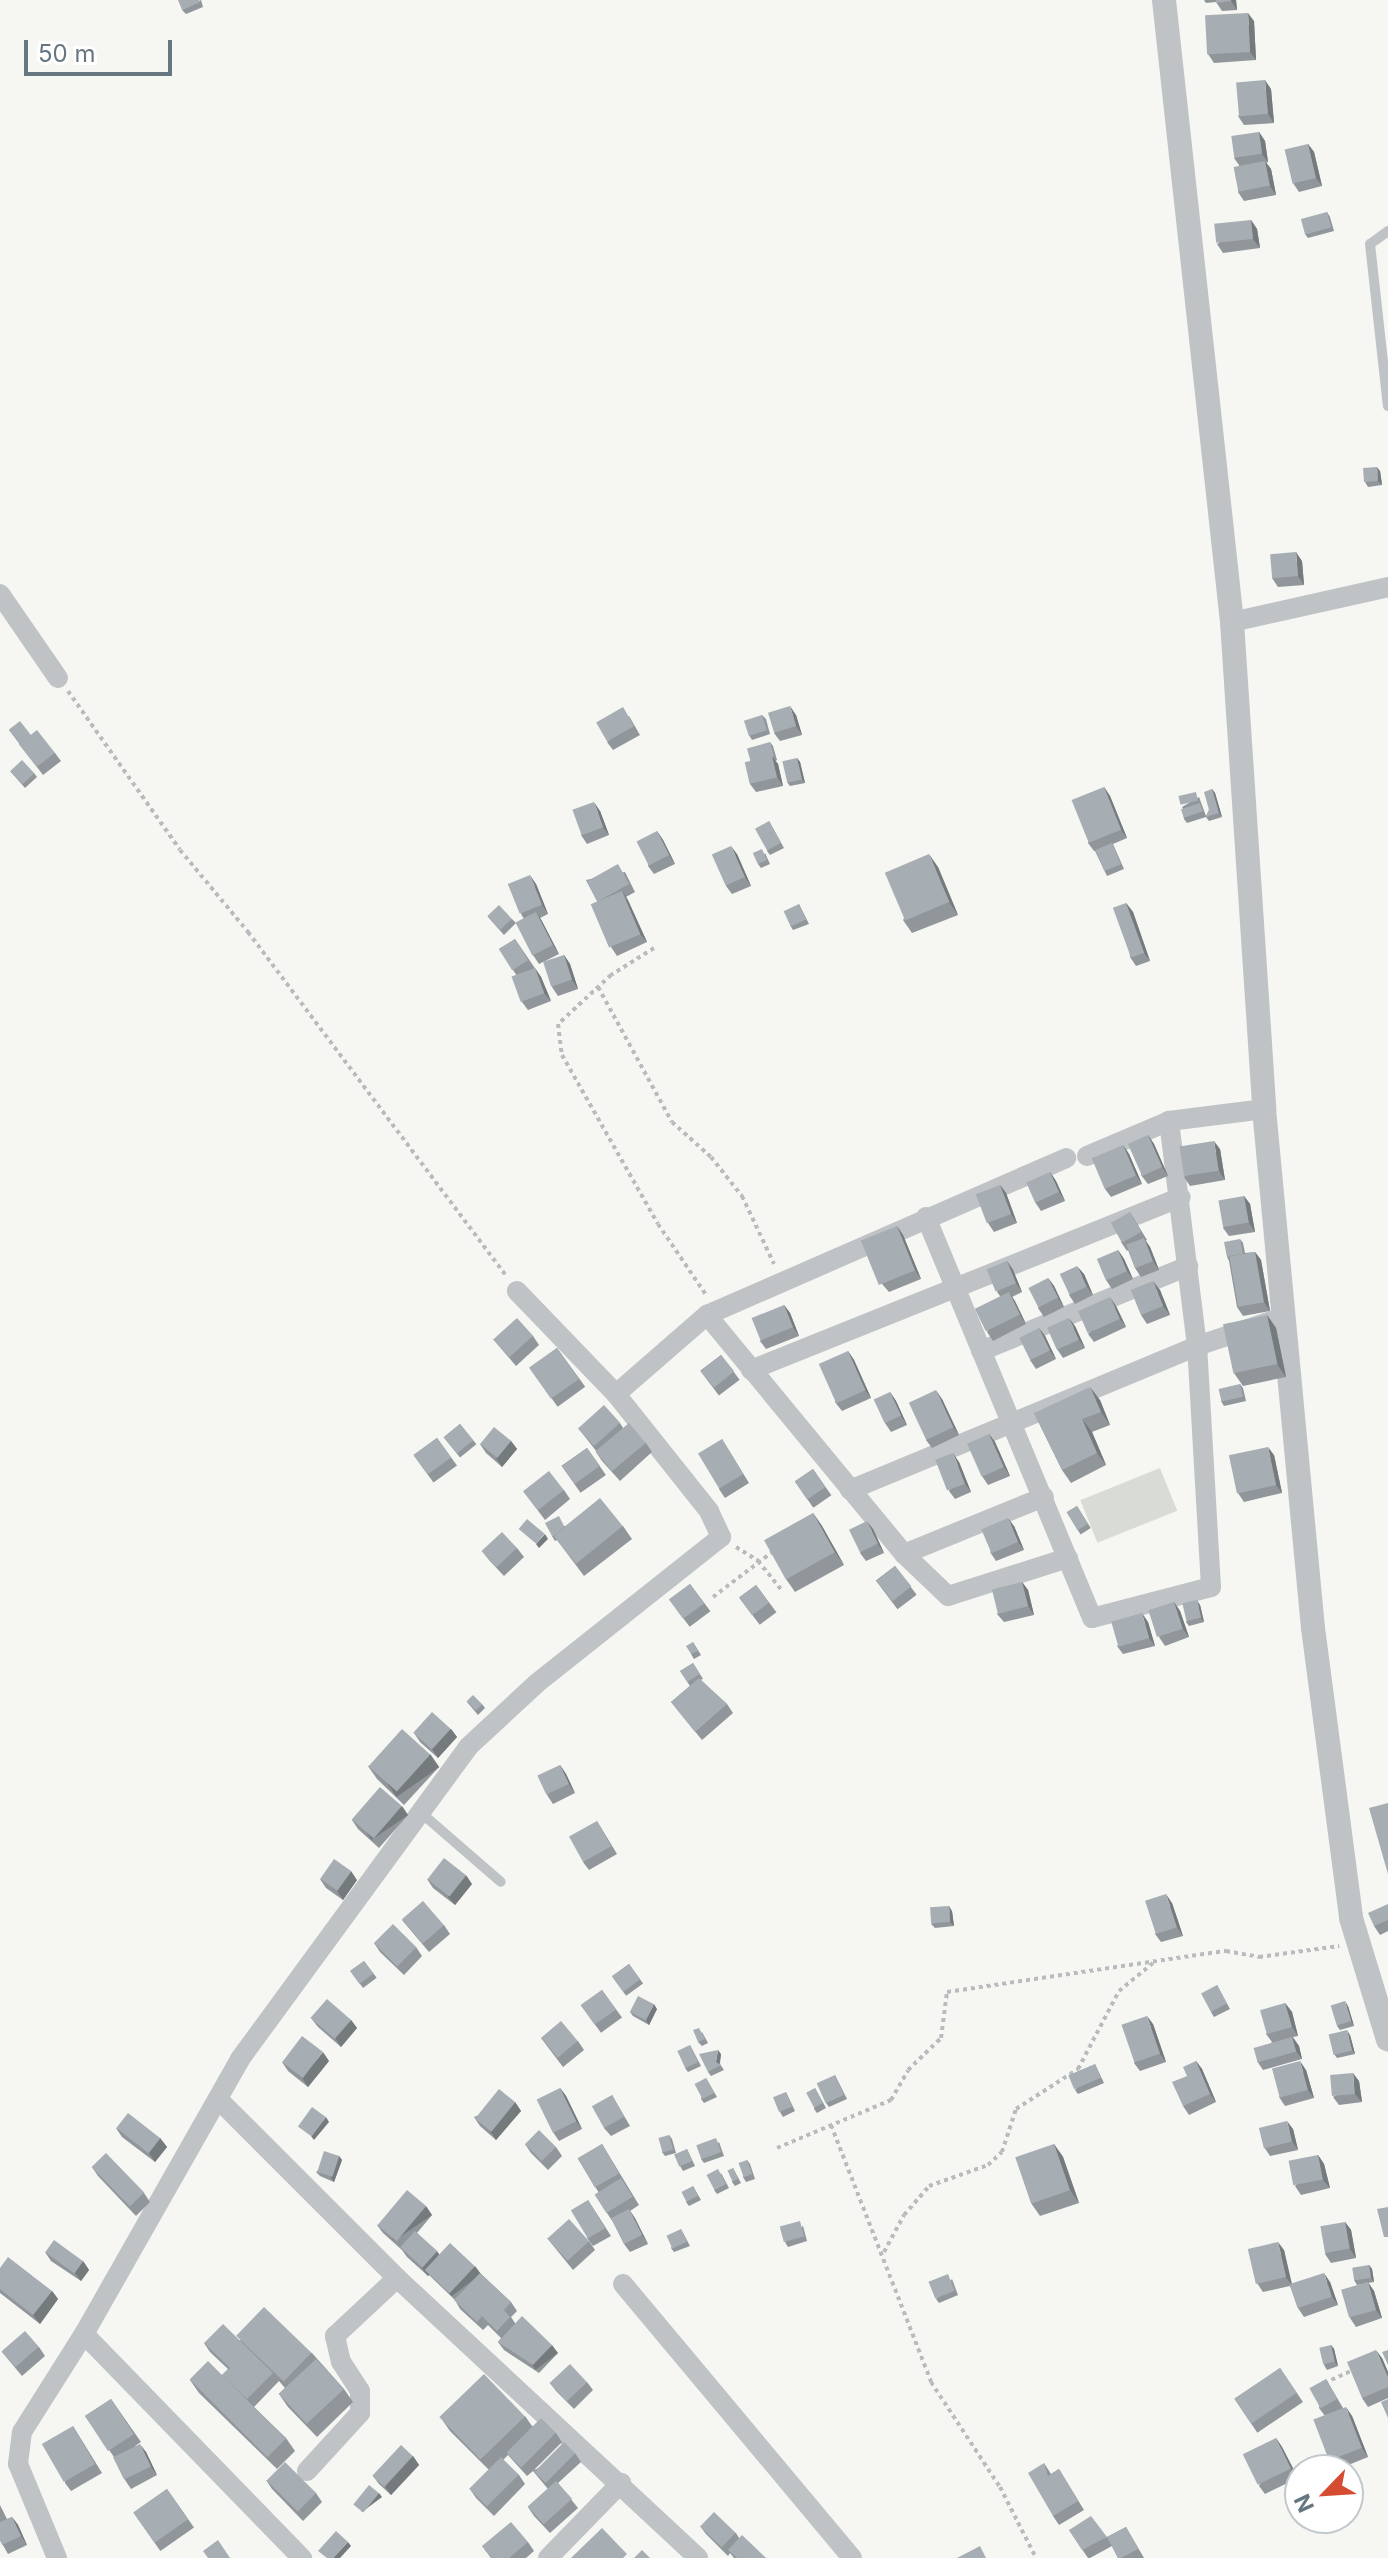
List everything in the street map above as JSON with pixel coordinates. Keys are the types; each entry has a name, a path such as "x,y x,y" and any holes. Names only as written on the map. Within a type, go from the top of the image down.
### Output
{"street":[{"path":"1164,0 1232,622 1264,1109 1328,1758 1357,1943 1388,2040"},
{"path":"1232,622 1388,587"},
{"path":"0,594 58,678"},
{"path":"616,1394 712,1313 926,1217 1169,1121 1264,1109"},
{"path":"926,1217 1092,1618 1211,1587 1197,1346 1181,1197 1169,1121"},
{"path":"751,1370 952,1286 1181,1197"},
{"path":"981,1351 1188,1266"},
{"path":"57,2558 25,2484 18,2448 30,2413 84,2334 240,2059 468,1747 537,1683 721,1537 709,1511 616,1394 517,1291"},
{"path":"712,1313 751,1370 850,1490 904,1554 948,1596 1068,1558"},
{"path":"850,1490 1197,1346 1283,1317"},
{"path":"904,1554 1044,1497"},
{"path":"218,2099 397,2278 621,2483 698,2558"},
{"path":"307,2471 360,2413 360,2391 341,2362 335,2336 397,2278"},
{"path":"623,2284 852,2558"},
{"path":"84,2334 302,2558"},
{"path":"548,2558 621,2483"}],"lane":[{"path":"1388,231 1370,244 1388,406"},
{"path":"419,1811 501,1882"}],"path":[{"path":"58,678 180,850 248,932 517,1291"},
{"path":"654,948 598,987 558,1024 562,1055 712,1313"},
{"path":"598,987 672,1122 711,1157 742,1196 782,1281"},
{"path":"721,1537 758,1561 783,1592"},
{"path":"713,1597 778,1548"},
{"path":"777,2148 891,2100 908,2070 941,2038 947,1992 1226,1951 1259,1957 1357,1943"},
{"path":"883,2254 904,2215 929,2186 988,2165 1002,2152 1016,2109 1078,2069 1119,1991 1135,1973 1159,1960"},
{"path":"831,2125 931,2382 1000,2487 1036,2558"},
{"path":"1314,2387 1363,2366"}],"shaded area":[{"path":"1160,1468 1177,1511 1097,1543 1080,1500"}],"building":[{"path":"178,0 199,0 200,2 182,10"},
{"path":"1248,13 1250,52 1207,54 1205,15"},
{"path":"1265,80 1268,114 1239,116 1236,83"},
{"path":"1259,132 1262,154 1234,158 1231,136"},
{"path":"1308,144 1316,178 1292,184 1285,149"},
{"path":"1265,161 1270,186 1238,192 1234,167"},
{"path":"1327,212 1331,227 1305,234 1301,219"},
{"path":"1251,220 1253,239 1216,243 1214,224"},
{"path":"1377,467 1378,481 1364,482 1363,468"},
{"path":"1296,552 1298,576 1272,578 1270,554"},
{"path":"790,706 796,726 774,733 768,713"},
{"path":"623,707 634,726 607,742 596,722"},
{"path":"762,715 767,730 749,736 744,721"},
{"path":"20,721 31,735 20,744 9,730"},
{"path":"37,730 55,753 37,767 19,744"},
{"path":"770,742 774,756 751,763 747,749"},
{"path":"772,756 777,777 750,784 745,762"},
{"path":"797,758 802,779 787,783 782,761"},
{"path":"22,760 34,773 23,784 10,771"},
{"path":"1104,787 1121,830 1089,843 1072,800"},
{"path":"1212,789 1219,813 1206,817 1209,810 1204,792"},
{"path":"1196,792 1198,801 1180,805 1178,796"},
{"path":"594,802 603,827 582,835 572,810"},
{"path":"1200,803 1203,812 1184,818 1181,809"},
{"path":"769,821 781,843 767,851 755,829"},
{"path":"657,831 669,855 649,865 637,841"},
{"path":"1112,843 1121,864 1104,871 1095,850"},
{"path":"731,846 745,877 726,886 712,855"},
{"path":"762,849 767,860 758,864 753,853"},
{"path":"929,854 949,902 905,921 885,873"},
{"path":"618,864 629,884 598,902 587,881"},
{"path":"530,875 542,905 520,914 508,884"},
{"path":"622,891 640,934 609,948 591,904"},
{"path":"1126,903 1144,953 1131,958 1113,908"},
{"path":"799,904 806,919 791,927 784,911"},
{"path":"499,905 512,919 500,930 487,916"},
{"path":"536,912 553,945 532,955 516,922"},
{"path":"515,939 528,960 512,970 499,949"},
{"path":"564,955 572,980 551,987 543,962"},
{"path":"535,968 544,993 521,1002 512,977"},
{"path":"1148,1135 1162,1167 1142,1176 1128,1144"},
{"path":"1214,1141 1219,1171 1184,1176 1179,1146"},
{"path":"1123,1145 1136,1175 1105,1189 1092,1158"},
{"path":"1050,1172 1059,1192 1035,1203 1026,1183"},
{"path":"1000,1185 1011,1214 987,1223 976,1194"},
{"path":"1244,1196 1249,1223 1223,1227 1218,1201"},
{"path":"1130,1212 1141,1232 1122,1243 1111,1223"},
{"path":"897,1226 915,1271 879,1285 861,1241"},
{"path":"1144,1238 1153,1261 1135,1268 1126,1245"},
{"path":"1240,1239 1243,1254 1227,1257 1224,1242"},
{"path":"1118,1250 1127,1271 1106,1280 1097,1259"},
{"path":"1255,1252 1264,1302 1238,1307 1229,1257"},
{"path":"1007,1261 1016,1283 996,1291 987,1269"},
{"path":"1077,1266 1087,1287 1070,1295 1060,1274"},
{"path":"1048,1278 1058,1298 1038,1308 1028,1288"},
{"path":"1153,1281 1163,1306 1141,1315 1131,1290"},
{"path":"1009,1292 1020,1314 986,1331 975,1309"},
{"path":"1110,1297 1120,1319 1088,1333 1078,1311"},
{"path":"784,1305 793,1327 761,1340 752,1318"},
{"path":"1267,1315 1277,1364 1233,1373 1223,1324"},
{"path":"517,1318 533,1336 509,1357 493,1339"},
{"path":"1069,1318 1079,1340 1057,1350 1047,1328"},
{"path":"1039,1328 1050,1350 1030,1360 1019,1338"},
{"path":"557,1348 579,1379 551,1399 529,1368"},
{"path":"848,1351 865,1390 836,1403 819,1364"},
{"path":"721,1355 734,1371 714,1388 701,1371"},
{"path":"1240,1384 1243,1397 1221,1402 1219,1389"},
{"path":"1090,1387 1101,1412 1082,1419 1097,1453 1062,1470 1034,1413"},
{"path":"936,1390 953,1427 926,1440 909,1403"},
{"path":"890,1392 901,1416 885,1423 874,1400"},
{"path":"604,1405 620,1423 594,1446 578,1428"},
{"path":"629,1423 646,1443 612,1471 595,1451"},
{"path":"460,1424 473,1440 457,1454 444,1437"},
{"path":"494,1427 511,1441 497,1458 480,1444"},
{"path":"989,1434 1004,1467 982,1477 967,1444"},
{"path":"437,1438 451,1457 428,1474 414,1455"},
{"path":"722,1439 743,1474 719,1489 698,1453"},
{"path":"1268,1447 1276,1485 1237,1493 1229,1455"},
{"path":"587,1448 600,1466 575,1484 562,1466"},
{"path":"953,1453 965,1484 947,1491 935,1460"},
{"path":"813,1469 825,1487 807,1500 795,1481"},
{"path":"549,1471 564,1490 538,1510 523,1491"},
{"path":"600,1498 623,1526 576,1564 553,1536"},
{"path":"1077,1506 1088,1524 1078,1530 1067,1512"},
{"path":"813,1513 835,1552 786,1580 764,1540"},
{"path":"559,1516 564,1526 552,1536 545,1523"},
{"path":"1008,1518 1018,1542 991,1553 981,1529"},
{"path":"527,1519 545,1534 536,1544 519,1529"},
{"path":"867,1521 878,1543 860,1552 849,1530"},
{"path":"502,1532 517,1548 497,1567 482,1551"},
{"path":"895,1566 911,1586 893,1601 876,1581"},
{"path":"1022,1582 1028,1606 998,1614 992,1589"},
{"path":"690,1584 704,1603 683,1619 669,1599"},
{"path":"756,1585 769,1603 752,1615 739,1597"},
{"path":"1197,1600 1201,1618 1186,1621 1182,1603"},
{"path":"1174,1602 1183,1629 1157,1637 1148,1610"},
{"path":"1142,1613 1149,1638 1118,1647 1111,1622"},
{"path":"693,1642 698,1651 691,1654 686,1646"},
{"path":"693,1663 700,1674 687,1682 680,1671"},
{"path":"699,1678 727,1704 695,1732 671,1702"},
{"path":"473,1695 482,1704 476,1711 467,1701"},
{"path":"432,1712 451,1729 432,1750 413,1733"},
{"path":"402,1729 430,1754 397,1792 369,1766"},
{"path":"560,1765 569,1784 546,1795 537,1776"},
{"path":"380,1787 402,1806 374,1838 352,1819"},
{"path":"1388,1803 1388,1874 1369,1808"},
{"path":"597,1821 611,1846 583,1862 569,1837"},
{"path":"444,1858 466,1875 449,1897 427,1879"},
{"path":"334,1859 351,1871 337,1891 320,1879"},
{"path":"1166,1894 1177,1927 1156,1934 1145,1901"},
{"path":"423,1901 444,1925 423,1944 402,1919"},
{"path":"1388,1904 1388,1920 1374,1926 1368,1913"},
{"path":"949,1906 950,1922 931,1923 930,1907"},
{"path":"393,1924 416,1947 397,1966 374,1943"},
{"path":"364,1961 373,1974 359,1984 350,1971"},
{"path":"629,1964 640,1979 623,1992 612,1976"},
{"path":"1217,1985 1227,2004 1211,2012 1201,1993"},
{"path":"602,1990 616,2010 594,2025 581,2005"},
{"path":"638,1996 654,2004 646,2020 630,2012"},
{"path":"327,1999 351,2020 335,2039 311,2018"},
{"path":"1345,2001 1351,2021 1337,2025 1331,2005"},
{"path":"1285,2003 1292,2027 1267,2034 1260,2010"},
{"path":"1147,2016 1160,2054 1134,2063 1121,2025"},
{"path":"561,2021 578,2041 558,2058 541,2038"},
{"path":"699,2028 705,2039 698,2042 693,2030"},
{"path":"1347,2030 1352,2050 1334,2055 1329,2035"},
{"path":"302,2036 323,2052 303,2078 282,2062"},
{"path":"1292,2037 1296,2051 1258,2062 1254,2048"},
{"path":"690,2045 698,2062 685,2068 677,2051"},
{"path":"718,2050 716,2062 721,2065 708,2072 699,2054"},
{"path":"1196,2061 1210,2094 1183,2106 1172,2082 1187,2076 1183,2067"},
{"path":"1300,2061 1308,2090 1280,2097 1272,2069"},
{"path":"1095,2064 1101,2078 1074,2089 1068,2075"},
{"path":"1353,2073 1355,2094 1332,2096 1330,2075"},
{"path":"835,2075 844,2095 826,2103 817,2083"},
{"path":"706,2078 714,2093 703,2099 695,2084"},
{"path":"560,2088 576,2121 553,2133 537,2099"},
{"path":"815,2088 823,2103 814,2108 806,2093"},
{"path":"499,2089 515,2102 491,2132 475,2119"},
{"path":"786,2092 792,2107 779,2112 773,2097"},
{"path":"612,2095 624,2117 604,2128 592,2106"},
{"path":"312,2107 326,2117 312,2136 298,2126"},
{"path":"128,2113 160,2138 149,2153 116,2128"},
{"path":"1287,2121 1292,2141 1264,2148 1259,2128"},
{"path":"539,2130 556,2147 542,2161 525,2144"},
{"path":"669,2135 673,2149 663,2152 658,2138"},
{"path":"716,2138 721,2152 701,2159 696,2145"},
{"path":"602,2144 619,2173 595,2187 578,2158"},
{"path":"1054,2144 1070,2190 1031,2204 1015,2157"},
{"path":"687,2149 692,2161 679,2166 674,2154"},
{"path":"324,2151 339,2156 332,2177 317,2172"},
{"path":"106,2153 144,2193 130,2206 92,2167"},
{"path":"1318,2155 1323,2180 1293,2185 1289,2161"},
{"path":"747,2160 752,2174 744,2177 739,2163"},
{"path":"733,2168 738,2179 732,2181 728,2170"},
{"path":"718,2169 726,2184 715,2190 707,2175"},
{"path":"621,2178 633,2197 606,2213 595,2194"},
{"path":"693,2186 698,2196 686,2202 681,2192"},
{"path":"407,2190 426,2206 397,2241 377,2225"},
{"path":"588,2200 605,2228 588,2239 571,2210"},
{"path":"1388,2207 1388,2237 1384,2237 1377,2209"},
{"path":"629,2209 642,2235 624,2244 611,2218"},
{"path":"569,2219 589,2241 568,2261 547,2238"},
{"path":"800,2221 804,2236 784,2242 780,2226"},
{"path":"1345,2222 1350,2249 1325,2253 1320,2226"},
{"path":"681,2229 687,2242 672,2248 666,2236"},
{"path":"415,2231 437,2251 423,2267 400,2247"},
{"path":"54,2240 83,2261 74,2273 45,2252"},
{"path":"1278,2242 1286,2277 1256,2284 1248,2249"},
{"path":"450,2243 475,2266 450,2293 425,2270"},
{"path":"8,2257 52,2291 33,2315 0,2289 0,2268"},
{"path":"1369,2265 1371,2278 1354,2280 1352,2268"},
{"path":"480,2273 511,2302 504,2310 510,2317 497,2331 482,2316 477,2322 454,2300"},
{"path":"1324,2273 1332,2297 1297,2308 1290,2284"},
{"path":"948,2274 955,2291 935,2299 929,2282"},
{"path":"1368,2282 1376,2310 1349,2318 1341,2290"},
{"path":"264,2307 311,2353 284,2382 236,2336"},
{"path":"522,2316 552,2345 533,2365 498,2342"},
{"path":"223,2324 273,2373 247,2399 222,2375 230,2368 204,2343"},
{"path":"25,2331 39,2347 15,2367 2,2351"},
{"path":"1331,2345 1335,2362 1323,2364 1319,2348"},
{"path":"1376,2350 1388,2377 1388,2387 1362,2398 1347,2362"},
{"path":"1388,2350 1388,2365 1382,2352"},
{"path":"316,2359 344,2389 307,2424 279,2394"},
{"path":"208,2361 286,2439 267,2457 190,2379"},
{"path":"570,2364 587,2382 567,2401 550,2383"},
{"path":"1280,2368 1297,2393 1251,2424 1234,2399"},
{"path":"484,2374 525,2416 480,2460 439,2417"},
{"path":"1326,2379 1337,2399 1321,2408 1309,2388"},
{"path":"111,2399 134,2434 108,2451 85,2416"},
{"path":"1388,2399 1388,2418 1381,2402"},
{"path":"1346,2407 1362,2448 1346,2454 1327,2454 1313,2420"},
{"path":"541,2418 556,2433 521,2467 506,2453"},
{"path":"73,2426 95,2464 64,2482 42,2444"},
{"path":"1276,2438 1284,2454 1284,2472 1258,2485 1243,2454"},
{"path":"564,2442 575,2453 546,2483 534,2472"},
{"path":"140,2444 151,2466 124,2480 113,2457"},
{"path":"401,2445 413,2456 384,2487 372,2476"},
{"path":"501,2457 519,2475 487,2506 469,2489"},
{"path":"285,2462 316,2493 298,2511 267,2480"},
{"path":"1044,2463 1048,2476 1059,2469 1078,2501 1053,2516 1028,2473"},
{"path":"556,2481 572,2499 544,2524 528,2506"},
{"path":"369,2485 379,2493 363,2513 353,2504"},
{"path":"167,2489 188,2519 155,2543 133,2513"},
{"path":"714,2512 736,2533 722,2547 700,2526"},
{"path":"1091,2516 1107,2537 1082,2550 1069,2530"},
{"path":"12,2517 21,2536 2,2545 0,2522"},
{"path":"511,2522 528,2542 509,2558 492,2558 482,2546"},
{"path":"1126,2527 1138,2549 1118,2558 1107,2537"},
{"path":"602,2528 627,2554 623,2558 571,2558"},
{"path":"336,2531 348,2542 333,2558 327,2558 318,2551"},
{"path":"742,2535 766,2558 737,2558 728,2550"},
{"path":"218,2540 230,2558 208,2558 203,2551"},
{"path":"980,2546 986,2558 957,2558"},
{"path":"642,2550 650,2558 634,2558"}]}
